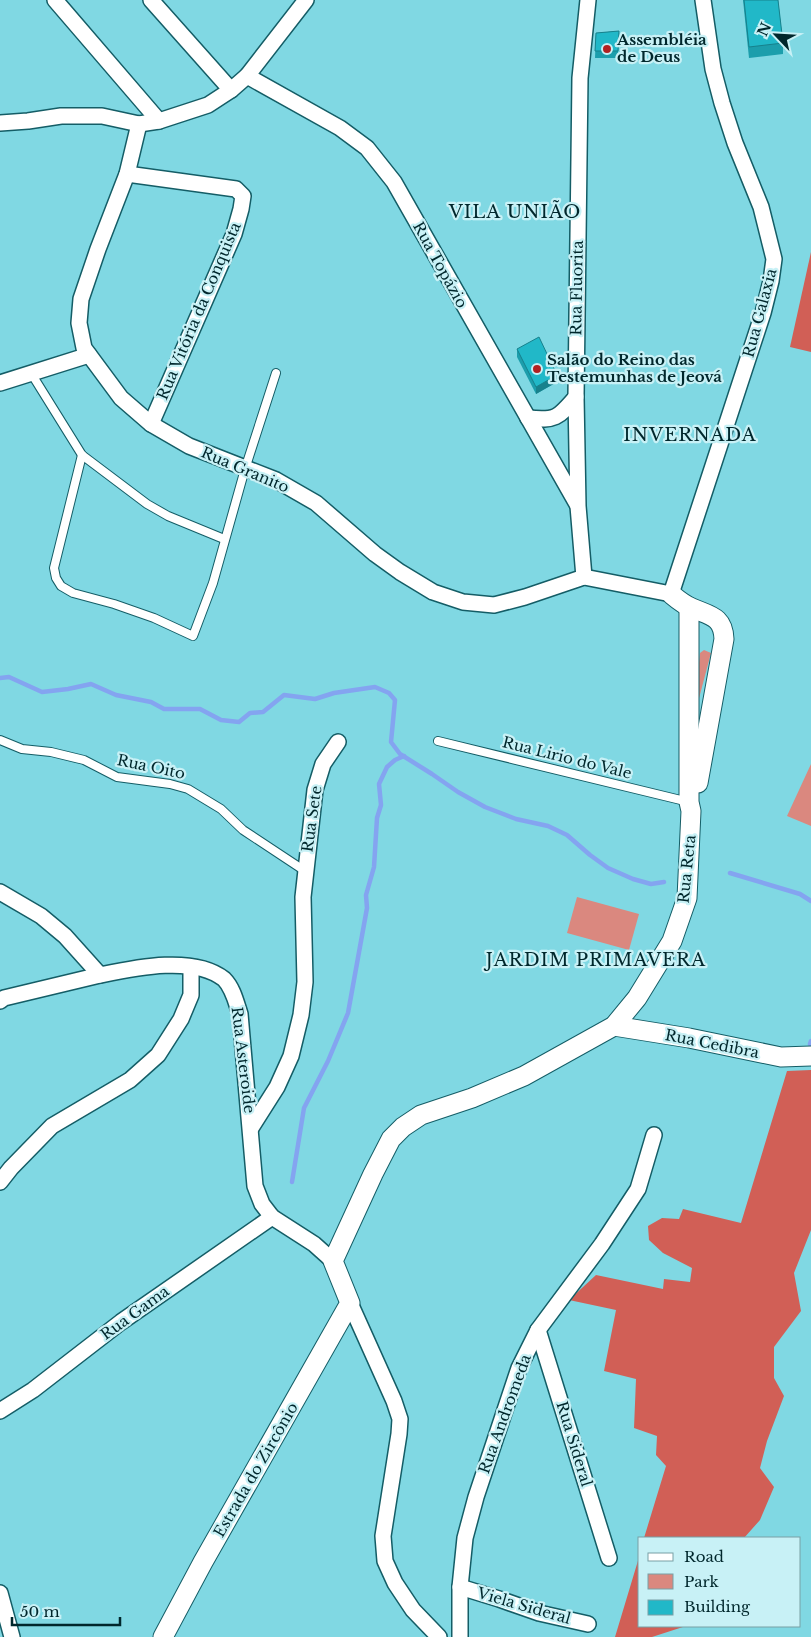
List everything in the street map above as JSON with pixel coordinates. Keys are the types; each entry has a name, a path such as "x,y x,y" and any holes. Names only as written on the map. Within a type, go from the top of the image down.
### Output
{"street":[{"path":"55,0 160,120"},
{"path":"151,0 231,90"},
{"path":"0,123 61,116 102,116 139,124 160,120 208,104 231,90 247,76 306,0"},
{"name":"Rua Fluorita","path":"584,576 578,506 576,397 580,78 588,0"},
{"name":"Rua Galaxia","path":"671,594 763,313 774,259 761,207 735,143 722,103 713,69 703,0"},
{"name":"Rua Topázio","path":"247,76 340,128 367,148 394,182 578,506"},
{"name":"Rua Granito","path":"139,124 127,174 81,299 79,323 84,348 121,398 151,424 189,446 276,480 316,503 375,554 433,592 463,602 494,605 584,576"},
{"name":"Rua Vitória da Conquista","path":"127,174 236,189 242,196 242,209 234,234 151,424"},
{"path":"0,383 89,354"},
{"path":"528,418 544,420 554,418 562,414 576,397"},
{"path":"584,576 671,594"},
{"name":"Rua Reta","path":"671,594 689,607 716,618 723,627 724,639 695,802 690,807"},
{"name":"Rua Reta","path":"614,1026 637,998 672,941 687,898 690,807 689,607"},
{"name":"Rua Sete","path":"251,1128 277,1086 291,1056 301,1016 305,982 305,870 315,790 323,764 338,742"},
{"path":"0,892 42,916 65,936 100,975"},
{"name":"Rua Asteroide","path":"0,1000 100,975 169,965 191,967 211,972 224,980 231,989 240,1014 255,1186 262,1204 272,1217 314,1244 333,1261 350,1303"},
{"path":"0,1182 52,1126 130,1080 158,1055 181,1018 191,995 191,967"},
{"path":"333,1261 391,1139 403,1127 421,1115 472,1098 524,1076 614,1026"},
{"name":"Rua Cedibra","path":"614,1026 689,1038 781,1057 811,1056"},
{"name":"Rua Andromeda","path":"460,1637 460,1588 465,1538 476,1497 519,1368 538,1330 602,1244 638,1189 654,1134"},
{"name":"Rua Gama","path":"0,1411 33,1390 121,1322 272,1217"},
{"path":"350,1303 394,1401 400,1419 383,1536 385,1561 395,1583 413,1610 439,1637"},
{"name":"Estrada do Zircônio","path":"163,1637 203,1562 350,1303"},
{"name":"Rua Sideral","path":"538,1330 609,1558"},
{"name":"Viela Sideral","path":"460,1588 539,1613 588,1624"},
{"path":"0,1593 3,1617 12,1637"}],"lane":[{"path":"31,373 82,455 147,504 168,516 224,540"},
{"path":"82,455 54,568 56,578 61,586 73,593 114,604 154,618 193,636 213,582 245,469 276,373"},
{"name":"Rua Oito","path":"0,740 22,749 51,752 84,760 117,777 170,784 188,789 221,809 243,830 305,870"},
{"name":"Rua Lirio do Vale","path":"438,741 690,807"}],"green space":[{"path":"704,650 711,653 693,721 700,653"},
{"path":"811,764 811,826 787,816"},
{"path":"577,897 639,914 629,950 567,933"}],"shaded area":[{"path":"811,252 811,352 790,347"},
{"path":"811,1070 811,1230 794,1273 801,1311 774,1347 774,1378 784,1396 767,1441 760,1468 774,1487 760,1520 745,1537 644,1537 666,1466 656,1455 657,1436 634,1428 636,1379 604,1371 616,1310 569,1300 596,1275 663,1289 664,1279 690,1282 692,1268 663,1253 649,1240 648,1226 662,1218 679,1219 683,1209 741,1223 787,1071"},
{"path":"638,1561 638,1627 683,1627 652,1637 615,1637"}],"building":[{"path":"744,0 778,0 783,43 749,47"},
{"path":"619,31 618,51 595,51 596,33"},
{"name":"Salão do Reino das Testemunhas de Jeová","path":"539,337 557,375 536,387 517,349"}],"waterway":[{"path":"0,678 9,677 42,692 91,684 116,695 151,702 164,709 200,709 221,720 239,722 250,713 263,712 284,695 315,699 334,693 375,687 389,693 395,700 391,742 400,754 458,792 485,807 516,819 548,826 567,835 608,868 633,879 651,884 664,882"},
{"path":"292,1182 304,1108 328,1061 348,1013 367,908 366,895 374,867 377,818 381,805 379,784 387,767 395,760 404,756"},
{"path":"730,873 800,894 811,901"}],"place":[{"name":"Assembléia de Deus","path":"607,49"},
{"name":"Salão do Reino das Testemunhas de Jeová","path":"537,369"}],"district":[{"name":"VILA UNIÃO","path":"515,212"},
{"name":"INVERNADA","path":"690,435"},
{"name":"JARDIM PRIMAVERA","path":"596,960"}]}
